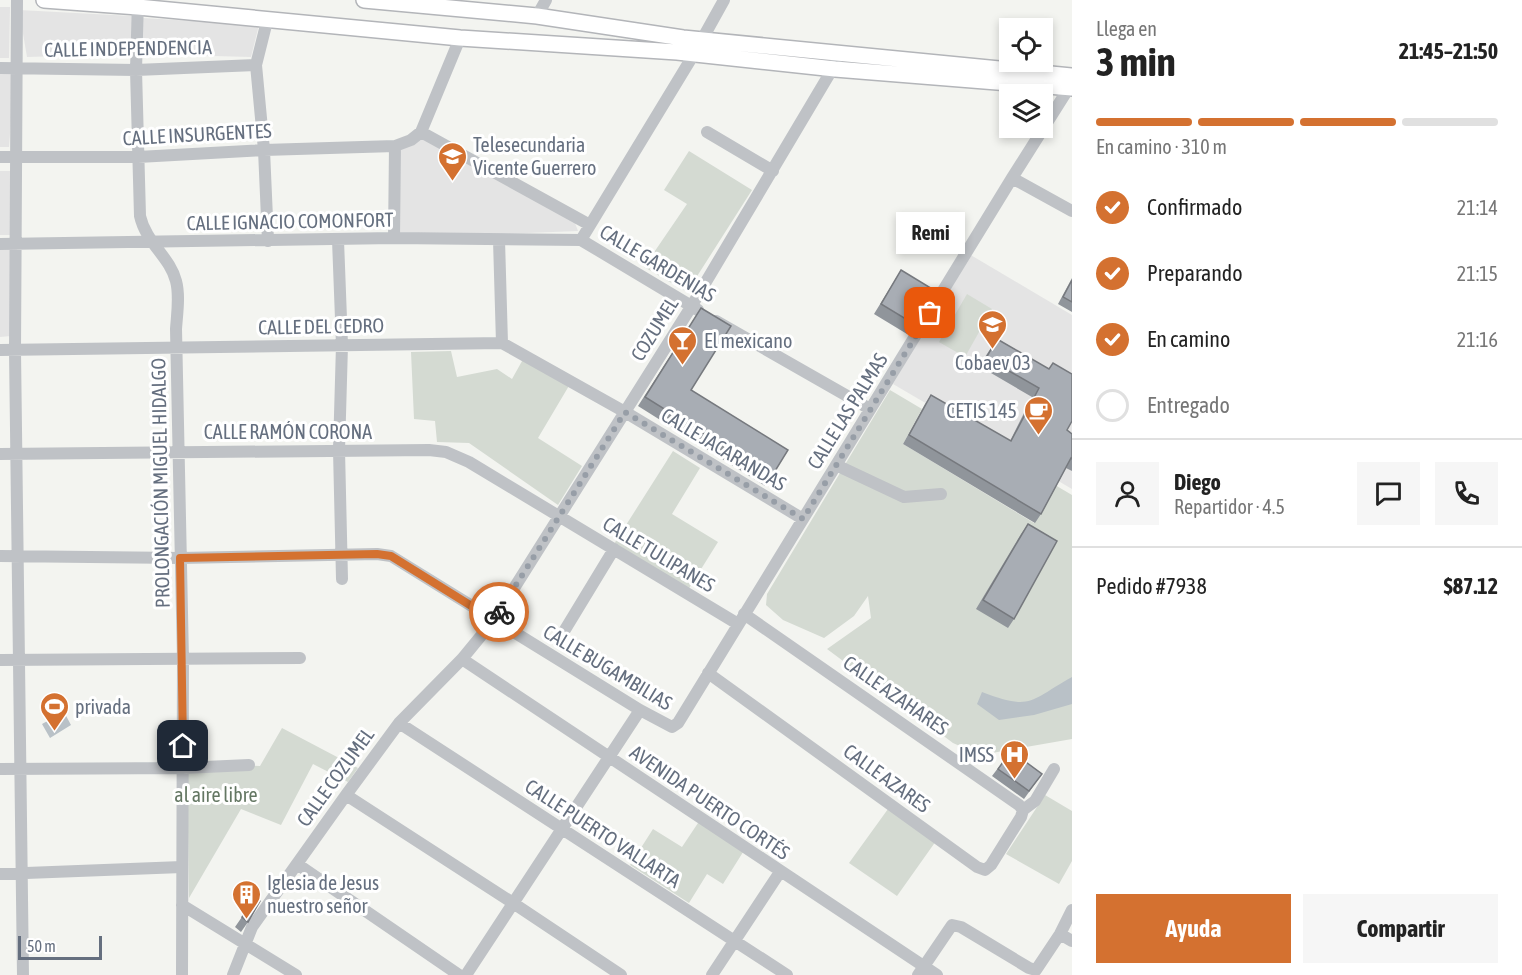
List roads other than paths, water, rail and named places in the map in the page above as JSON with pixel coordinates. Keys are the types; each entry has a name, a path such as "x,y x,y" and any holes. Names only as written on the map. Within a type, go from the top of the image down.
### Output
{"main road":[{"path":"45,0 138,3 267,21 459,38 837,62 1071,84"},
{"path":"364,0 417,2 537,16 702,39 837,62"}],"street":[{"path":"17,0 15,351 23,975"},
{"path":"537,16 546,0"},
{"path":"581,240 694,54 724,0"},
{"name":"PROLONGACIÓN MIGUEL HIDALGO","path":"138,3 136,70 140,216 143,229 171,269 177,282 183,660 182,975"},
{"path":"267,21 256,65 264,150 268,241"},
{"path":"394,238 395,146 411,140 420,132 459,38"},
{"name":"COZUMEL","path":"494,620 691,307 837,62"},
{"name":"CALLE INDEPENDENCIA","path":"0,68 136,70 256,65"},
{"name":"CALLE LAS PALMAS","path":"672,727 678,723 1071,84"},
{"name":"CALLE GARDENIAS","path":"420,132 590,225"},
{"path":"706,132 773,171"},
{"name":"CALLE INSURGENTES","path":"0,157 138,157 395,146"},
{"path":"1012,178 1072,211"},
{"name":"CALLE IGNACIO COMONFORT","path":"0,244 394,238 581,240"},
{"path":"338,240 342,345 339,450 342,579"},
{"path":"499,240 502,343 625,412"},
{"name":"CALLE GARDENIAS","path":"581,240 691,307 870,409"},
{"name":"CALLE DEL CEDRO","path":"0,350 502,343"},
{"name":"CALLE JACARANDAS","path":"625,412 803,519"},
{"name":"CALLE RAMÓN CORONA","path":"0,454 339,450 446,452 469,462 560,517"},
{"path":"836,465 904,497 941,494"},
{"name":"CALLE TULIPANES","path":"560,517 741,619"},
{"path":"563,633 614,549"},
{"name":"CALLE BUGAMBILIAS","path":"0,556 180,558 377,554 391,556 640,710 672,727"},
{"name":"CALLE AZAHARES","path":"741,619 1000,791 1023,810"},
{"name":"CALLE COZUMEL","path":"233,975 252,927 346,795 399,723 462,659 494,620"},
{"path":"0,660 300,658"},
{"name":"AVENIDA PUERTO CORTÉS","path":"462,659 780,872 921,971 937,975"},
{"name":"CALLE AZARES","path":"708,673 977,867 985,870 991,865 1023,810"},
{"path":"466,975 640,710"},
{"name":"CALLE PUERTO VALLARTA","path":"399,723 787,975"},
{"path":"0,769 183,768 249,765"},
{"path":"1023,810 1035,801 1054,769"},
{"path":"346,795 621,975"},
{"path":"297,864 459,975"},
{"path":"0,874 182,867"},
{"path":"712,975 780,872"},
{"path":"182,905 296,975"},
{"path":"921,971 952,925 961,927 1035,970 1040,966 1060,934 1072,910"},
{"path":"1060,934 1072,941"}],"place":[{"name":"Telesecundaria Vicente Guerrero","path":"452,182"},
{"name":"Remi","path":"930,313"},
{"name":"Cobaev 03","path":"993,350"},
{"name":"El mexicano","path":"683,366"},
{"name":"CETIS 145","path":"1038,436"},
{"name":"privada","path":"54,732"},
{"name":"IMSS","path":"1015,780"},
{"name":"Iglesia de Jesus nuestro señor","path":"246,920"}],"park label":[{"name":"al aire libre","path":"216,794"}]}
